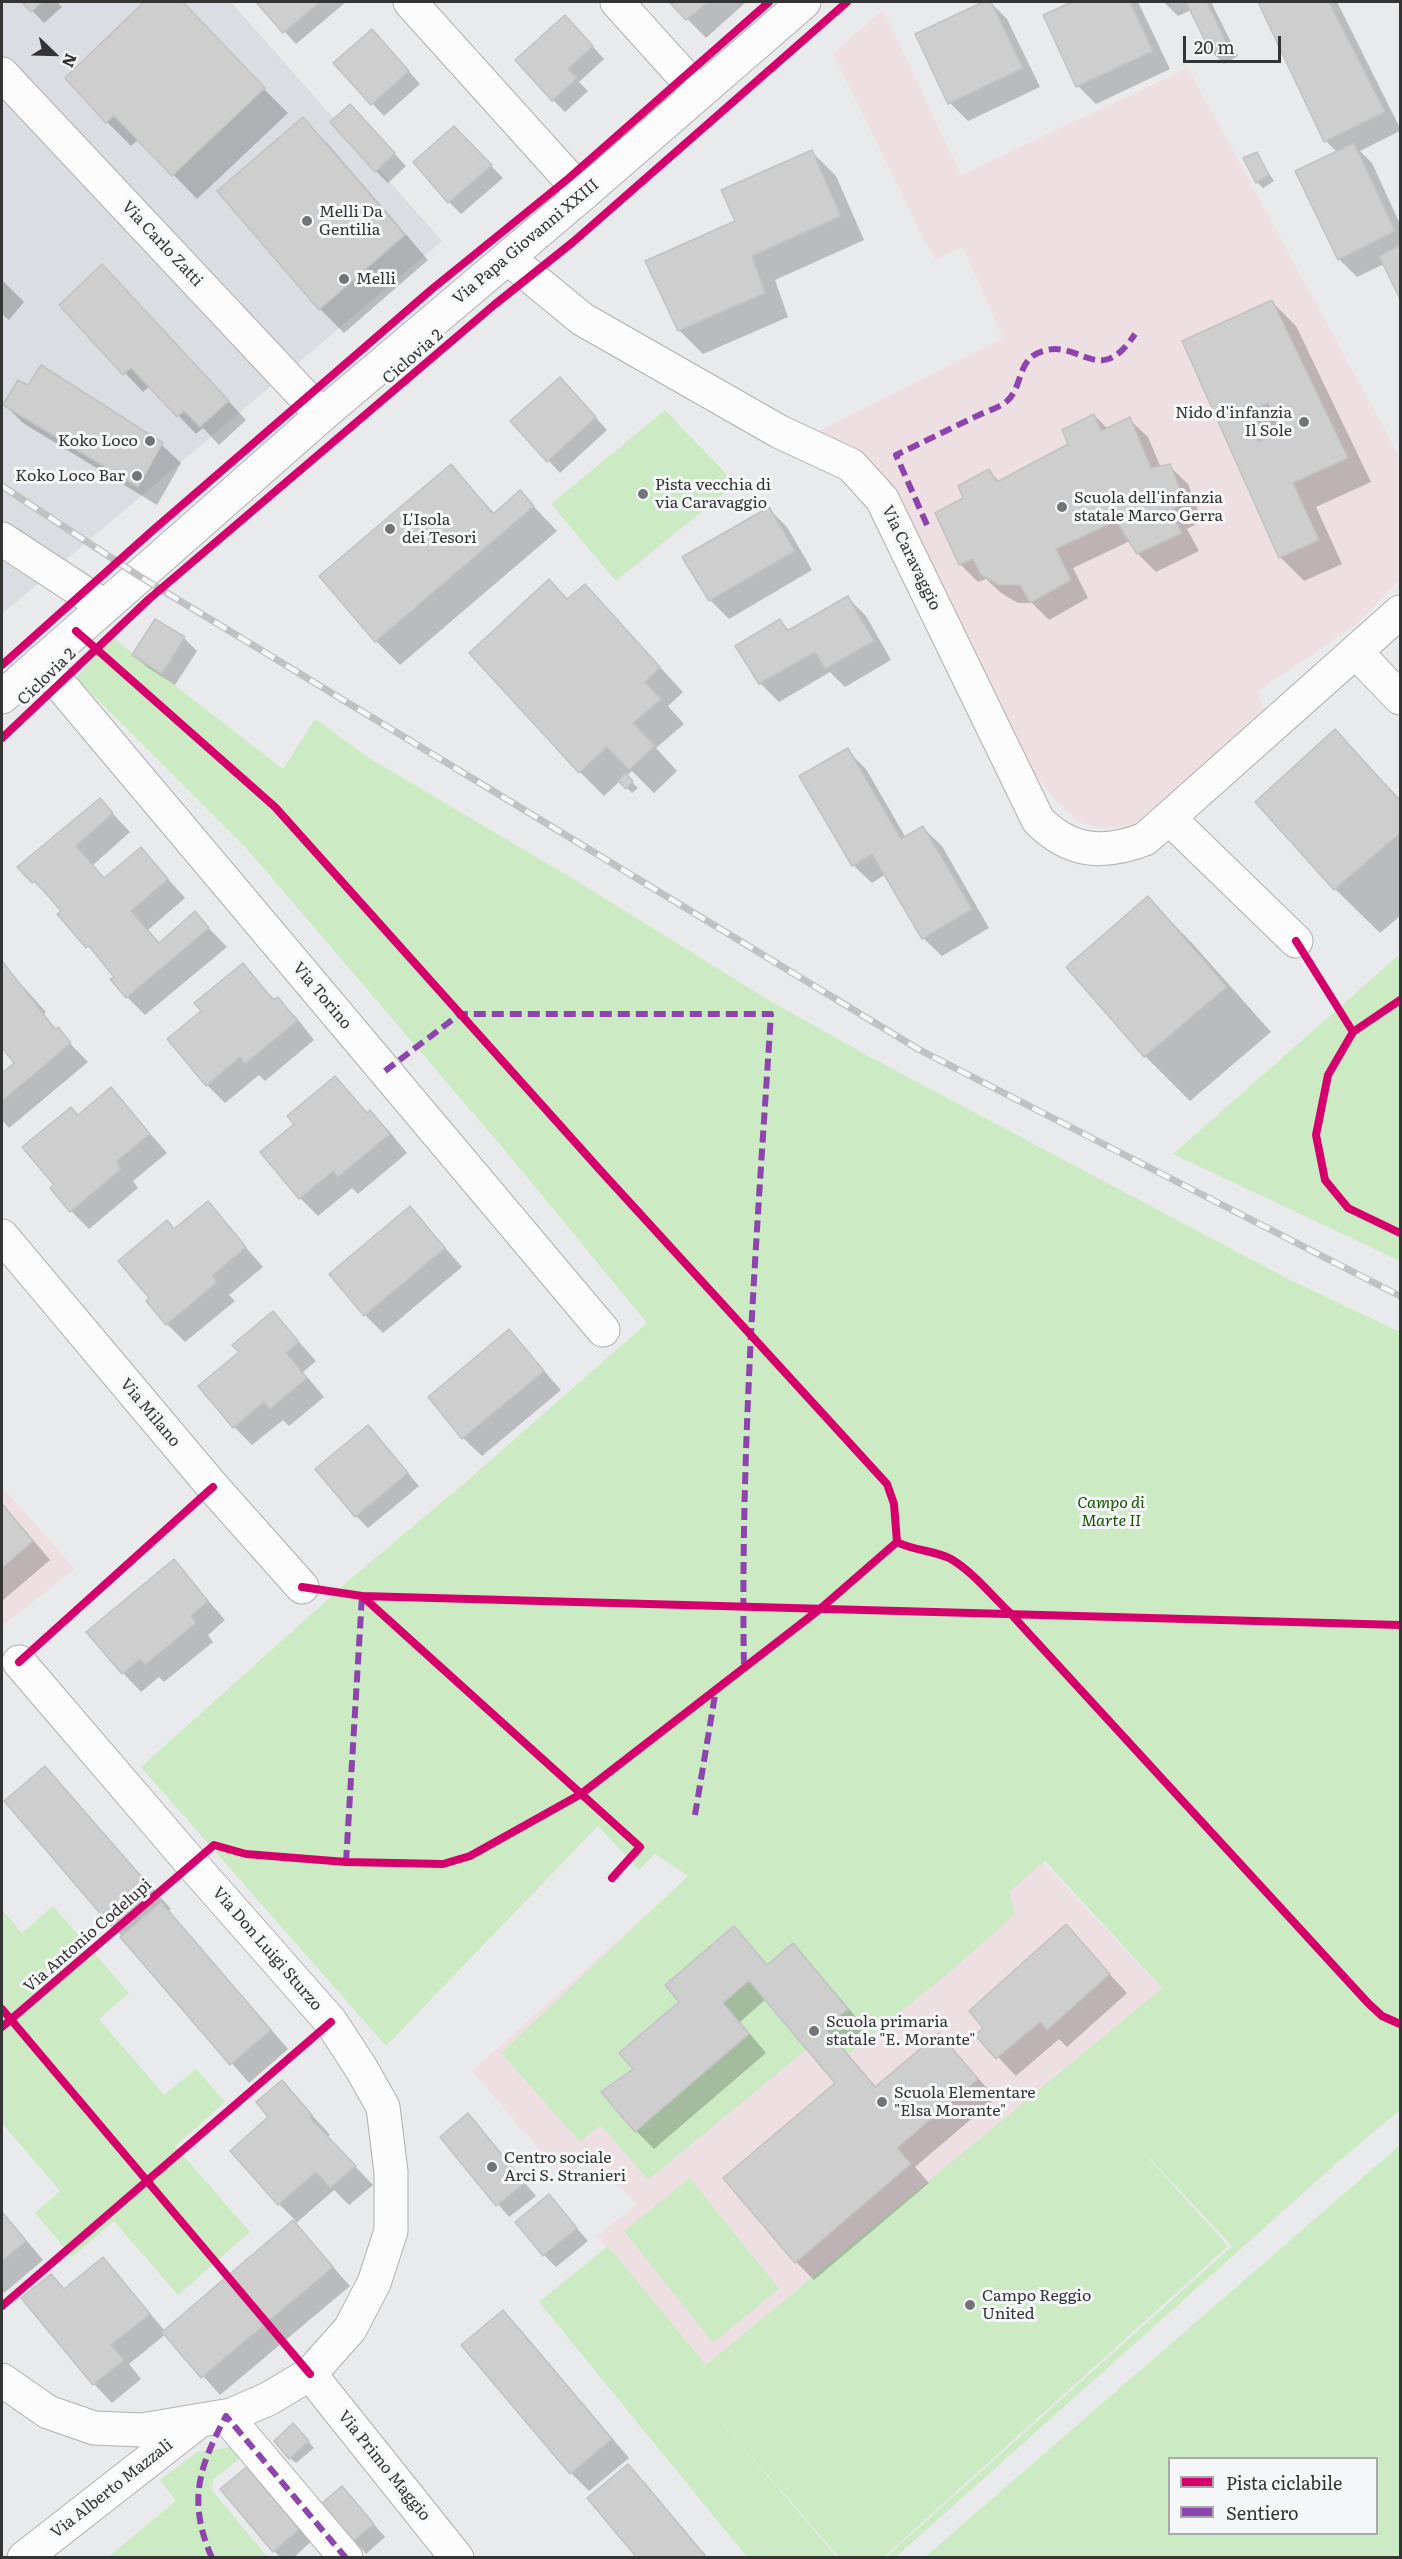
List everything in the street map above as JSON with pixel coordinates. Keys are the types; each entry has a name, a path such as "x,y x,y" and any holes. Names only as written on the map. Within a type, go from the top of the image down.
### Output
{"street":[{"path":"410,2 583,194"},
{"path":"617,2 699,93"},
{"name":"Via Papa Giovanni XXIII","path":"2,697 322,415 583,194 804,2"},
{"name":"Via Carlo Zatti","path":"2,74 322,415"},
{"name":"Via Caravaggio","path":"508,258 582,319 780,432 851,465 882,499 1038,820 1053,835 1070,844 1110,849 1125,847 1145,838 1401,612"},
{"path":"2,539 104,606"},
{"path":"1356,652 1401,698"},
{"name":"Via Torino","path":"41,662 603,1330"},
{"path":"1169,818 1296,941"},
{"name":"Via Milano","path":"2,1236 213,1487 302,1587"},
{"name":"Via Don Luigi Sturzo","path":"19,1662 331,2022 383,2107 391,2172 391,2231 374,2283 350,2329 309,2374 268,2399 213,2418"},
{"name":"Via Primo Maggio","path":"309,2374 458,2558"},
{"path":"2,2380 48,2412 94,2428 142,2430 213,2418 346,2558"},
{"name":"Via Alberto Mazzali","path":"24,2558 213,2418"}],"shaded area":[{"path":"2,2 231,2 442,241 2,614"},
{"path":"883,10 961,175 1188,68 1400,458 1400,579 1357,624 1258,691 1265,713 1133,826 1099,828 1078,822 1031,770 880,470 854,452 813,434 1003,338 963,247 936,260 923,238 833,53"},
{"path":"2,1487 75,1569 2,1626"},
{"name":"Scuola primaria statale \"E. Morante\"","path":"851,1659 1162,1989 706,2365 597,2237 637,2203 587,2158 565,2179 472,2071 688,1877"}],"green space":[{"name":"Pista vecchia di via Caravaggio","path":"665,410 736,484 616,581 551,504"},
{"name":"Campo di Marte II","path":"112,637 283,769 315,719 369,758 575,880 770,1001 872,1058 1288,1279 1400,1332 1400,2110 1338,2162 896,2557 886,2557 1232,2246 1123,2130 1228,2246 884,2557 839,2557 699,2396 837,2557 747,2557 539,2302 608,2246 706,2365 1162,1988 1045,1861 1009,1892 1015,1914 950,1972 847,2055 825,2028 848,2008 793,1944 767,1965 734,1926 679,2002 620,2052 633,2069 601,2092 635,2132 749,2034 723,2003 749,1981 807,2049 648,2180 601,2125 580,2142 501,2053 688,1876 655,1854 639,1870 598,1826 386,2046 141,1767 355,1575 460,1487 647,1323 513,1160 248,850 76,678"},
{"path":"1400,954 1400,1261 1173,1154"},
{"path":"53,1906 129,1993 99,2019 164,2095 196,2069 225,2102 175,2146 250,2232 178,2295 114,2221 72,2257 35,2213 60,2191 2,2123 2,1910 22,1933"},
{"path":"1400,2145 1400,2557 925,2557"},
{"path":"690,2178 779,2289 713,2343 624,2231"},
{"path":"237,2446 246,2453 213,2480 212,2490 267,2557 107,2558 176,2501 160,2480 197,2452"}],"building":[{"path":"22,2 42,2 31,12"},
{"path":"144,2 183,2 265,88 172,176 114,116 106,123 65,78"},
{"path":"256,2 320,2 283,33"},
{"path":"669,2 708,2 686,20"},
{"path":"983,2 991,2 1023,68 948,104 915,34"},
{"path":"1072,2 1130,2 1153,51 1076,87 1043,15"},
{"path":"1186,2 1207,2 1227,44 1211,53"},
{"path":"1258,2 1329,2 1385,112 1324,142"},
{"path":"565,15 593,46 568,69 577,78 552,101 515,60"},
{"path":"372,29 409,71 371,105 333,63"},
{"path":"350,104 395,153 375,172 330,122"},
{"path":"303,117 405,235 319,310 217,191"},
{"path":"454,126 492,165 448,203 413,162"},
{"path":"1354,143 1395,231 1338,260 1295,171"},
{"path":"812,150 841,216 752,256 765,293 678,331 645,261 735,221 721,190"},
{"path":"1257,152 1269,175 1256,183 1243,158"},
{"path":"1400,245 1400,299 1379,256"},
{"path":"102,264 229,401 200,427 184,411 177,417 131,368 123,375 59,305"},
{"name":"Nido d'infanzia Il Sole","path":"1272,300 1348,458 1293,483 1319,540 1279,558 1182,341","holes":["1268,403 1281,431 1258,442 1246,412"]},
{"path":"41,365 163,443 138,487 3,405 18,380 28,385"},
{"path":"560,377 596,417 547,462 510,421"},
{"name":"Scuola dell'infanzia statale Marco Gerra","path":"1094,414 1101,431 1130,417 1151,468 1170,464 1185,502 1170,511 1182,533 1137,554 1116,521 1056,549 1071,580 1030,603 1020,585 999,585 981,575 973,559 959,565 935,513 963,498 958,486 989,469 997,482 1068,444 1062,430"},
{"path":"451,464 493,514 520,490 534,506 375,642 319,576"},
{"path":"769,507 795,551 709,601 682,557"},
{"path":"549,579 567,599 585,584 660,667 645,682 661,699 633,723 655,746 629,770 607,747 579,773 469,653"},
{"path":"848,596 874,641 825,669 815,652 759,684 735,646 780,619 787,631"},
{"path":"155,619 185,637 162,674 132,655"},
{"path":"1335,729 1400,801 1400,833 1334,890 1255,802"},
{"path":"848,748 901,839 923,826 972,909 922,939 872,854 852,866 799,776"},
{"path":"625,773 633,781 626,789 618,781"},
{"path":"100,798 113,813 76,846 104,878 141,847 168,879 131,911 159,943 195,911 209,928 126,998 110,979 114,977 89,946 86,948 57,914 61,911 35,881 32,883 17,867"},
{"path":"1148,896 1227,987 1144,1057 1066,967"},
{"path":"2,961 55,1029 58,1027 71,1043 2,1101 2,1073 14,1063 2,1048"},
{"path":"243,963 273,1000 278,997 297,1021 245,1064 240,1057 206,1086 167,1039 201,1011 194,1003"},
{"path":"335,1076 367,1113 370,1110 390,1134 338,1177 333,1171 299,1199 260,1152 294,1124 287,1116"},
{"path":"111,1087 150,1134 116,1162 121,1169 70,1212 50,1188 54,1185 22,1147 71,1107 78,1115"},
{"path":"208,1201 246,1247 212,1276 217,1282 166,1325 146,1301 149,1298 118,1261 167,1220 174,1229"},
{"path":"410,1206 445,1248 364,1316 329,1274"},
{"path":"273,1311 299,1342 286,1353 307,1378 270,1409 264,1402 233,1428 198,1386 239,1352 232,1345"},
{"path":"509,1329 544,1371 462,1439 428,1397"},
{"path":"368,1425 408,1473 355,1517 315,1469"},
{"path":"2,1504 33,1541 2,1568"},
{"path":"174,1559 208,1601 191,1616 196,1623 145,1665 140,1659 122,1674 86,1632"},
{"path":"45,1766 153,1890 111,1926 4,1801"},
{"path":"161,1902 271,2030 230,2065 120,1937"},
{"path":"1066,1924 1110,1974 1047,2030 1040,2022 996,2059 975,2035 983,2028 969,2011"},
{"name":"Scuola Elementare \"Elsa Morante\"","path":"734,1926 767,1965 793,1943 848,2009 825,2028 875,2087 939,2033 978,2079 897,2148 911,2164 795,2263 723,2178 835,2083 749,1981 723,2003 749,2034 635,2132 601,2092 633,2069 619,2053 679,2002 665,1985"},
{"path":"282,2080 312,2115 310,2118 356,2166 330,2188 316,2172 278,2205 230,2151 268,2117 256,2102"},
{"path":"468,2113 525,2183 496,2206 440,2137"},
{"path":"549,2194 577,2228 543,2256 515,2222"},
{"path":"2,2212 26,2241 2,2261"},
{"path":"293,2220 333,2267 201,2378 162,2332"},
{"path":"103,2257 150,2314 111,2345 124,2360 93,2385 21,2298 51,2274 64,2289"},
{"path":"503,2310 612,2439 570,2474 461,2345"},
{"path":"293,2423 309,2441 289,2459 274,2441"},
{"path":"250,2464 303,2526 273,2552 220,2489"},
{"path":"628,2464 707,2558 637,2558 587,2498"},
{"path":"342,2486 374,2524 352,2542 320,2505"}],"railway":[{"path":"2,486 139,576 918,1049 1400,1296"}],"marked path":[{"path":"927,525 896,455 1004,403 1016,388 1024,366 1034,355 1056,349 1090,359 1111,358 1122,350 1135,334"},
{"path":"385,1071 460,1014 771,1014 747,1422 743,1585 744,1667"},
{"path":"346,1862 362,1596"},
{"path":"695,1815 716,1689"},
{"path":"212,2558 204,2538 198,2501 203,2468 226,2416 346,2558"}],"cycle path":[{"path":"2,665 152,531 432,289 569,178 769,2"},
{"name":"Ciclovia 2","path":"2,738 149,599 494,305 573,242 847,2"},
{"path":"76,631 275,807 600,1170 887,1484 894,1504 897,1542"},
{"path":"1296,941 1353,1032"},
{"path":"1400,1000 1353,1032 1328,1075 1316,1135 1325,1180 1348,1208 1400,1233"},
{"path":"19,1662 213,1487"},
{"path":"897,1542 951,1559 975,1577 1368,2003 1382,2016 1400,2024"},
{"name":"Via Antonio Codelupi","path":"2,2027 214,1845 246,1854 346,1862 443,1864 470,1856 581,1794 820,1609 897,1542"},
{"path":"302,1587 362,1596 640,1847 612,1878"},
{"path":"362,1596 1400,1625"},
{"path":"2,2009 310,2374"},
{"path":"2,2306 331,2022"}],"place":[{"name":"Melli Da Gentilia","path":"307,221"},
{"name":"Melli","path":"344,279"},
{"name":"Nido d'infanzia Il Sole","path":"1304,422"},
{"name":"Koko Loco","path":"150,441"},
{"name":"Koko Loco Bar","path":"137,476"},
{"name":"Pista vecchia di via Caravaggio","path":"643,494"},
{"name":"Scuola dell'infanzia statale Marco Gerra","path":"1062,507"},
{"name":"L'Isola dei Tesori","path":"390,529"},
{"name":"Scuola primaria statale \"E. Morante\"","path":"814,2031"},
{"name":"Scuola Elementare \"Elsa Morante\"","path":"882,2102"},
{"name":"Centro sociale Arci S. Stranieri","path":"492,2167"},
{"name":"Campo Reggio United","path":"970,2305"}]}
